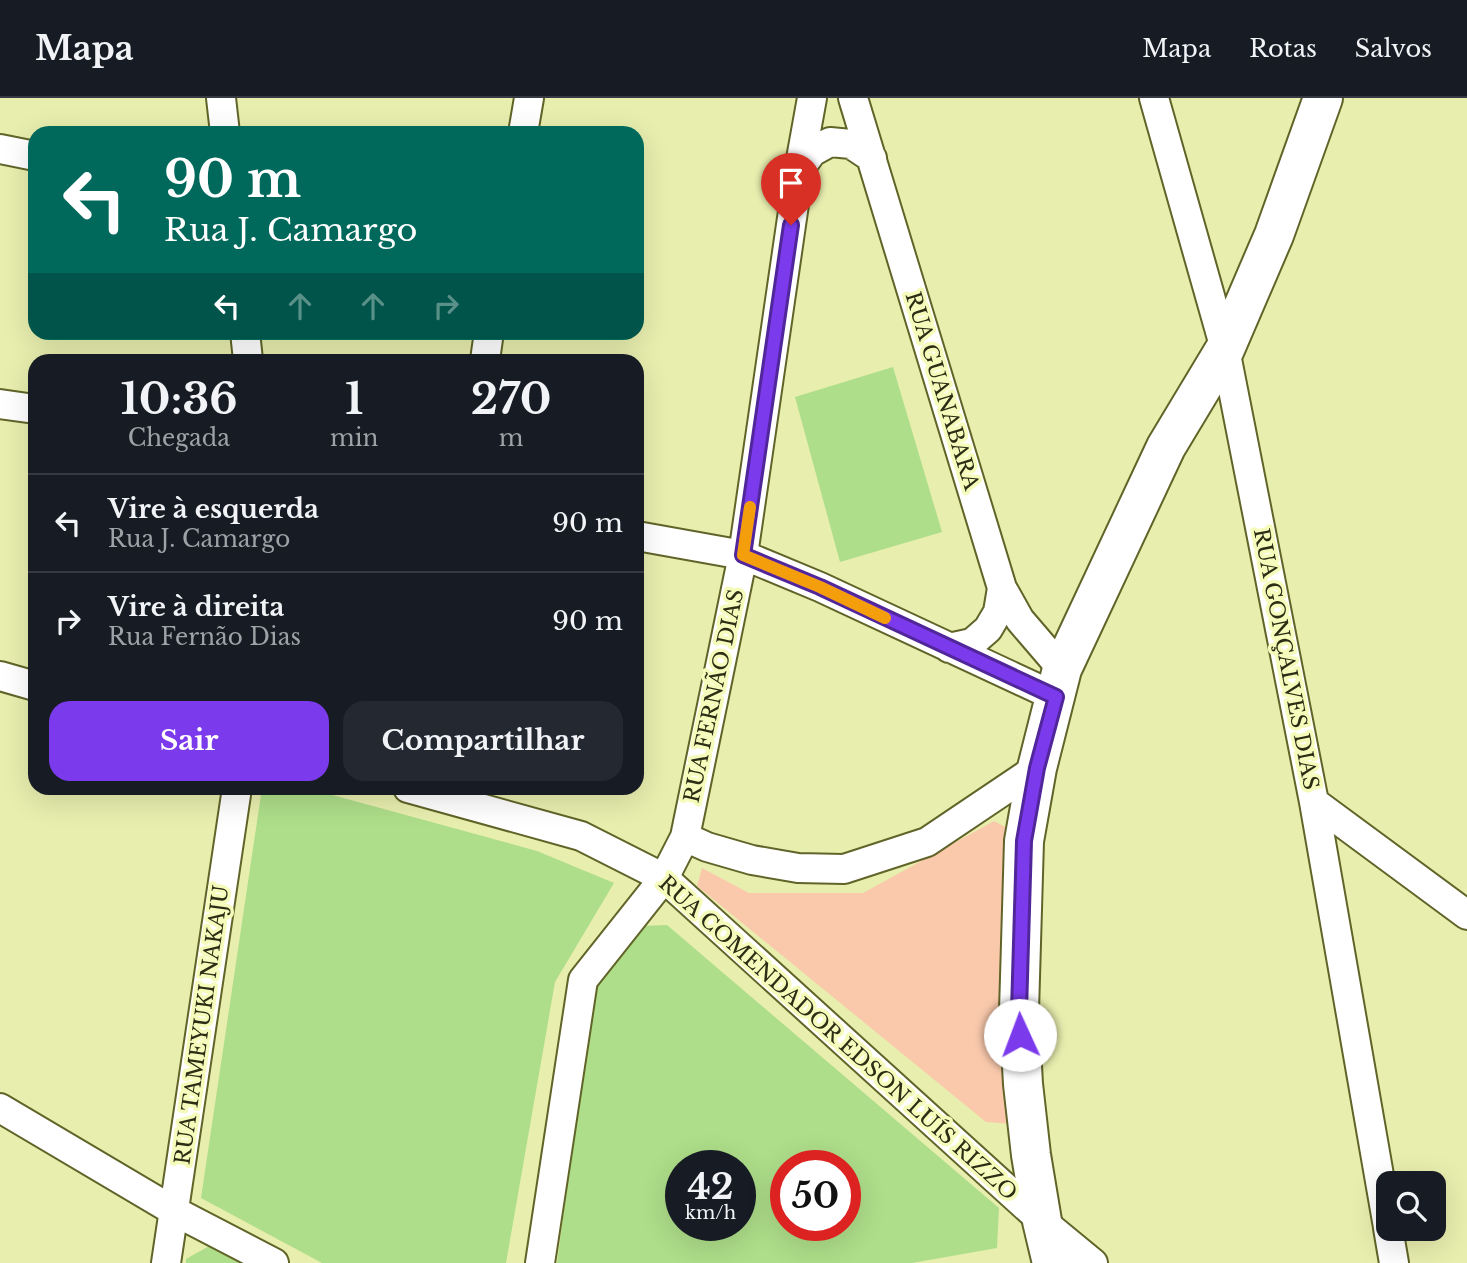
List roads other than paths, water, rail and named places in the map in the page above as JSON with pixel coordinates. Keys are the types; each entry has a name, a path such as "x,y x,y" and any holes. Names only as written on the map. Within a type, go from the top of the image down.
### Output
{"main road":[{"path":"1050,1263 1031,1155 1019,1011 1024,841 1037,768 1059,683 1166,447 1225,349 1274,235 1323,98"}],"street":[{"path":"221,98 224,126"},
{"path":"524,126 529,98"},
{"name":"RUA FERNÃO DIAS","path":"540,1263 583,980 664,878 685,836 743,555 799,170 812,98"},
{"name":"RUA GUANABARA","path":"853,98 1002,588 1059,683"},
{"name":"RUA GONÇALVES DIAS","path":"1154,98 1225,349 1314,802 1378,1171"},
{"path":"799,170 812,152 830,142 851,144 872,158"},
{"path":"0,149 28,155"},
{"path":"0,404 28,408"},
{"path":"644,537 743,555 820,587 949,648 1059,683"},
{"path":"949,648 972,643 988,629 998,612 1002,588"},
{"path":"0,676 28,684"},
{"path":"685,836 707,847 752,860 798,867 844,869 927,842 1037,768"},
{"name":"RUA TAMEYUKI NAKAJU","path":"166,1263 236,795"},
{"name":"RUA COMENDADOR EDSON LUÍS RIZZO","path":"433,795 581,836 664,878 1042,1221 1093,1263"},
{"path":"1314,802 1467,915"},
{"path":"0,1108 174,1212 274,1263"},
{"name":"RUA GONÇALVES DIAS","path":"1390,1241 1394,1263"}]}
